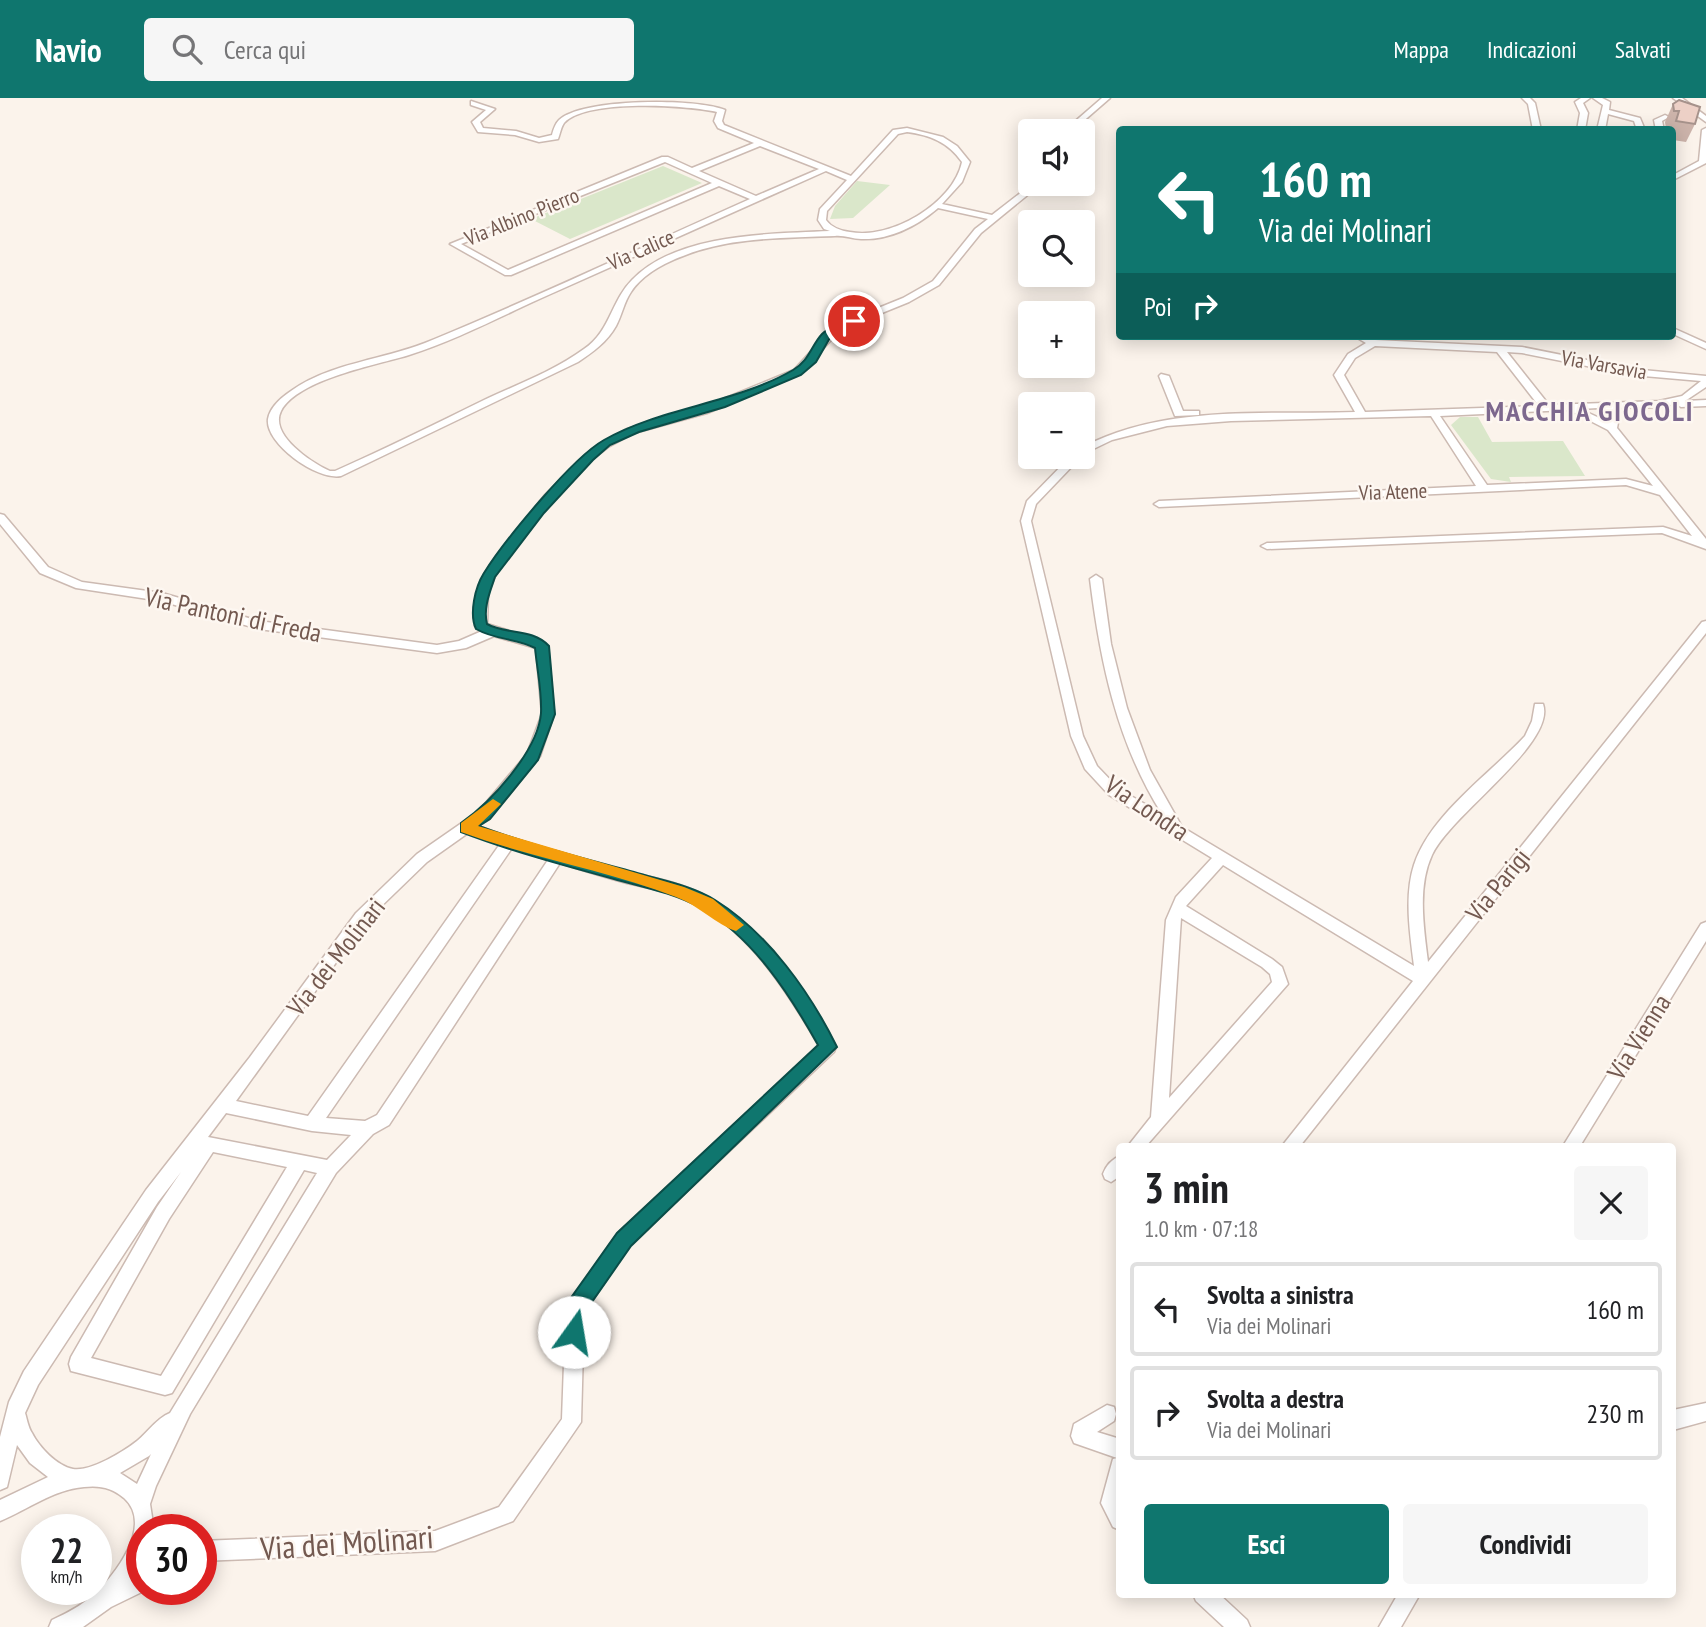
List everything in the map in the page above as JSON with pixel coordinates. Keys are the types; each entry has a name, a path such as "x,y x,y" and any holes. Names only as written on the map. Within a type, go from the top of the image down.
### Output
{"street":[{"path":"1082,119 1106,98"},
{"path":"1526,98 1531,103 1536,126"},
{"path":"1597,98 1607,104 1602,126"},
{"path":"1677,98 1706,120"},
{"path":"1579,99 1584,113 1582,126"},
{"path":"474,103 491,109 475,122 481,130 516,133 539,140 555,137 564,120 595,109 682,106 719,110 722,112 718,121 721,126 852,178"},
{"path":"1605,111 1637,120 1640,126"},
{"path":"1659,126 1658,120 1665,117"},
{"path":"906,130 934,134 954,145 966,162 960,180 937,205 910,225 890,234 868,237 827,228 822,215 852,178 896,132 906,130"},
{"path":"1676,176 1703,162 1706,130"},
{"path":"692,171 760,143"},
{"name":"Via Albino Pierro","path":"665,159 719,183 508,273 454,244 665,159"},
{"name":"Via Calice","path":"825,169 407,353 324,379 295,393 277,410 273,420 275,434 285,446 325,473 337,474 561,367 600,344 615,324 625,293 648,270 666,261 722,243 841,233"},
{"path":"719,183 756,199"},
{"path":"491,632 481,626 478,614 488,576 539,510 588,457 622,434 702,411 807,366 827,334 906,300 936,283 969,241 1021,196"},
{"path":"937,205 993,218"},
{"path":"1676,332 1706,346"},
{"path":"1368,340 1373,342"},
{"path":"1517,340 1522,350"},
{"path":"1362,415 1339,375 1351,356 1373,342"},
{"name":"Via Varsavia","path":"1373,342 1522,350 1632,372 1668,375 1705,386"},
{"path":"1500,349 1546,408"},
{"path":"1164,376 1179,414 1255,412 1259,419"},
{"path":"1658,404 1681,399 1705,386"},
{"path":"1095,445 1111,436 1145,426 1599,405 1706,403"},
{"path":"1613,419 1629,404"},
{"path":"1599,405 1613,419 1643,469 1705,545"},
{"path":"1559,408 1613,419"},
{"path":"1433,412 1483,488"},
{"name":"Via Londra","path":"1064,469 1031,503 1026,521 1077,736 1091,769 1114,792 1423,979"},
{"path":"1626,482 1643,469"},
{"name":"Via Atene","path":"1159,504 1626,482 1661,492"},
{"path":"1679,510 1663,530 1705,545"},
{"name":"Via Pantoni di Freda","path":"0,517 44,570 80,585 162,597 259,625 425,647 462,645 491,632"},
{"name":"Via Atene","path":"1267,546 1663,530"},
{"path":"1096,579 1100,619 1124,721 1153,794 1178,831"},
{"name":"Via Parigi","path":"1292,1143 1706,625"},
{"name":"Via dei Molinari","path":"0,1480 16,1409 31,1378 145,1208 361,917 422,858 484,815 533,756 548,714 542,646 524,636 491,632"},
{"path":"1423,979 1416,917 1420,865 1451,821 1530,738 1538,721 1539,707"},
{"name":"Via dei Molinari","path":"217,1552 435,1541 506,1514 571,1422 575,1309 624,1239 828,1047 801,999 761,950 737,925 707,904 678,891 508,843 466,827"},
{"path":"312,1124 508,843"},
{"path":"1159,1121 1173,919 1177,908 1223,856"},
{"path":"142,1514 140,1504 146,1483 183,1407 330,1168 367,1129 383,1120 557,857"},
{"path":"1139,1143 1280,984 1277,971 1267,963 1177,908"},
{"name":"Via Vienna","path":"1573,1143 1706,928"},
{"path":"223,1105 312,1124 367,1129"},
{"path":"300,1161 165,1386 78,1364 163,1213 209,1144 300,1161 330,1168"},
{"path":"145,1208 163,1213"},
{"path":"0,1511 74,1479 96,1476 142,1449 183,1407"},
{"path":"16,1409 25,1441 34,1455 59,1473 74,1479"},
{"path":"1676,1419 1706,1412"},
{"path":"1107,1414 1081,1431 1081,1436 1116,1448"},
{"path":"96,1476 123,1484 140,1504"},
{"path":"1116,1482 1111,1503 1116,1512"},
{"path":"112,1589 126,1570"},
{"path":"1207,1598 1240,1627"},
{"path":"1389,1627 1407,1598"},
{"path":"69,1625 99,1605"}],"green space":[{"path":"663,166 702,183 570,239 531,219"},
{"path":"857,181 890,185 853,218 830,219 835,206"},
{"path":"1460,417 1478,417 1492,442 1563,441 1585,476 1509,477 1511,482 1491,479 1451,425"}],"building":[{"path":"1679,100 1700,107 1695,124 1676,121 1679,111 1674,111 1673,104"}],"slow traffic":[{"path":"493,804 484,815 466,827 508,843 678,891 707,904 736,925"}],"district":[{"name":"MACCHIA GIOCOLI","path":"1590,411"}],"route":[{"path":"574,1332 575,1309 624,1239 828,1047 801,999 761,950 737,925 707,904 678,891 508,843 466,827 484,815 533,756 548,714 542,646 524,636 491,632 481,626 478,614 488,576 539,510 588,457 606,443 622,434 721,404 797,372 813,360 827,334 854,321"}]}
